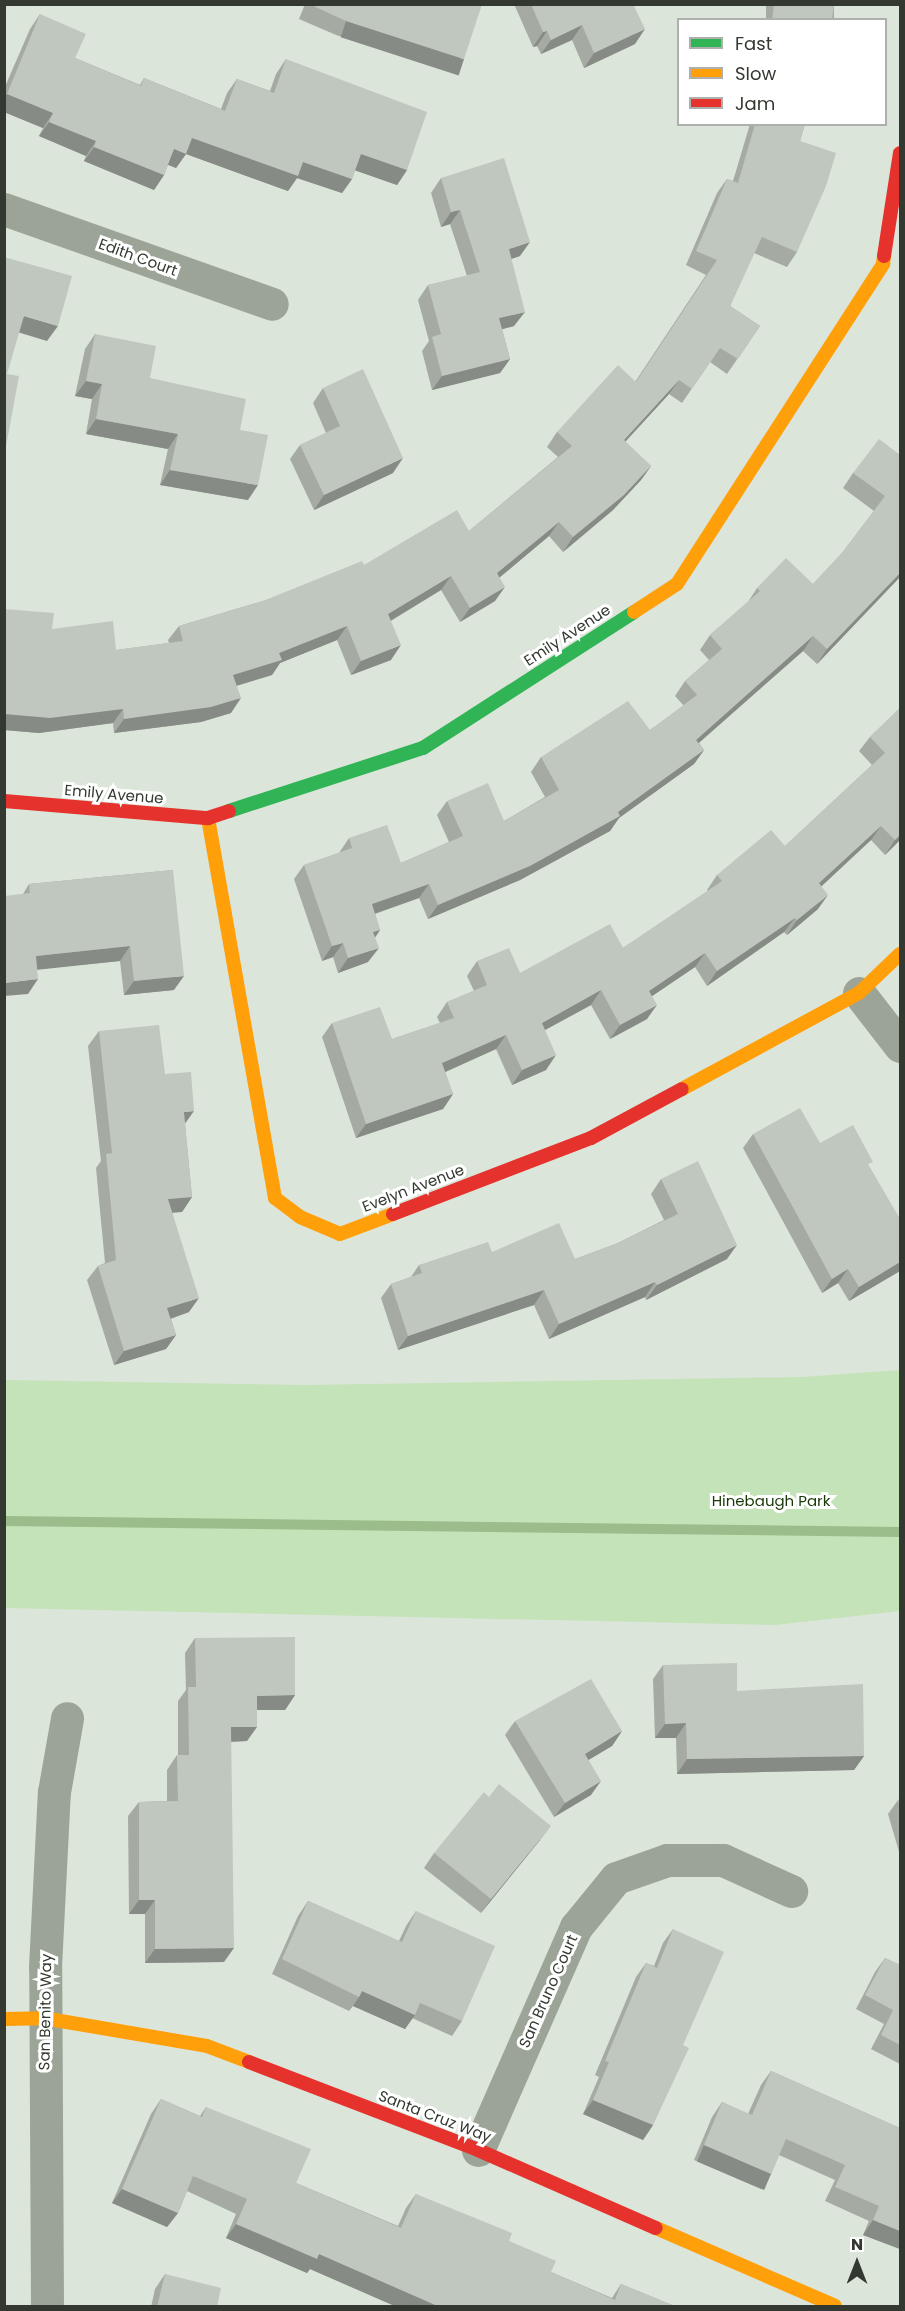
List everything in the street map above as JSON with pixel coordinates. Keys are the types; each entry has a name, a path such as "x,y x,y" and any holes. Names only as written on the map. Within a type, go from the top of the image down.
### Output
{"street":[{"name":"Emily Avenue","path":"4,801 208,818 423,748 677,584 883,264 900,153"},
{"name":"Edith Court","path":"4,209 272,304"},
{"name":"Evelyn Avenue","path":"208,818 275,1198 300,1217 340,1234 591,1138 860,993 900,954"},
{"path":"860,993 900,1046"},
{"name":"San Benito Way","path":"47,2307 43,2018 54,1792 67,1718"},
{"name":"San Bruno Court","path":"478,2150 576,1928 616,1878 667,1860 723,1860 790,1891"},
{"name":"Santa Cruz Way","path":"4,2019 43,2018 207,2046 478,2150 835,2307"}],"green space":[{"name":"Hinebaugh Park","path":"900,1370 900,1611 775,1625 5,1608 5,1380 305,1385 802,1377"}],"building":[{"path":"309,4 482,4 464,59 346,21"},
{"path":"531,4 633,4 645,29 594,53 582,25 551,40 547,31 543,32"},
{"path":"774,4 834,4 832,18 772,18"},
{"path":"40,14 86,34 75,58 141,86 144,78 225,111 237,79 274,93 286,59 427,112 407,170 361,154 352,179 303,162 298,176 192,138 186,154 174,149 164,175 94,147 96,141 49,122 53,113 7,94"},
{"path":"754,126 804,126 800,141 836,153 826,186 797,252 762,237 730,306 760,326 738,359 720,348 692,389 679,380 624,440 651,466 624,495 573,537 559,522 497,573 505,587 470,608 451,576 388,614 401,645 361,661 347,626 279,653 282,660 233,675 241,698 211,707 124,719 123,709 50,718 4,714 4,609 54,613 52,629 113,621 116,650 183,641 179,626 263,601 362,561 364,565 457,510 469,531 572,446 557,432 618,365 636,382 717,260 696,251 727,179 738,183"},
{"path":"504,158 530,242 509,249 525,312 499,318 510,359 442,376 432,337 441,334 428,285 480,272 460,210 451,212 441,178"},
{"path":"4,257 72,276 58,326 24,316 7,374 19,376 4,457"},
{"path":"95,334 156,346 150,378 246,399 240,430 268,435 258,485 170,470 178,434 96,419 102,384 86,381"},
{"path":"363,369 403,458 324,495 300,445 340,426 323,388"},
{"path":"879,439 900,455 900,573 827,649 813,636 696,740 704,750 618,812 620,816 530,866 438,905 429,884 372,904 380,930 373,932 379,948 348,958 343,943 332,946 304,865 352,848 349,838 387,825 401,863 463,836 447,801 488,783 504,821 559,790 541,757 628,701 650,730 697,695 685,681 722,649 710,635 760,591 757,588 786,558 813,584 842,553 885,496 853,473"},
{"path":"900,708 900,835 895,840 881,826 819,883 828,895 797,920 795,918 717,971 705,953 649,991 657,1005 620,1025 601,990 542,1023 556,1055 522,1070 506,1035 442,1063 453,1094 366,1124 332,1023 380,1007 392,1039 454,1018 447,1002 487,985 477,961 509,948 520,973 610,924 623,948 722,881 717,875 771,830 785,846 885,753 870,737"},
{"path":"173,870 184,976 134,981 130,946 36,956 38,979 4,983 4,896 30,893 29,884"},
{"path":"159,1025 165,1074 191,1072 194,1111 184,1112 192,1197 168,1199 199,1298 167,1308 176,1335 124,1351 98,1266 116,1260 106,1154 112,1153 99,1031"},
{"path":"800,1108 820,1143 853,1125 873,1162 868,1164 900,1219 900,1262 859,1287 848,1269 832,1279 753,1134"},
{"path":"698,1161 737,1245 657,1285 655,1282 559,1324 544,1290 408,1336 391,1284 422,1273 419,1265 488,1242 492,1252 559,1223 575,1259 618,1243 678,1214 661,1179"},
{"path":"295,1637 295,1695 257,1696 257,1727 231,1727 234,1948 155,1949 155,1900 139,1900 139,1802 178,1801 177,1755 189,1755 188,1687 196,1687 195,1638"},
{"path":"737,1663 737,1691 863,1684 864,1756 687,1759 686,1723 665,1724 663,1665"},
{"path":"591,1679 622,1731 585,1754 601,1781 565,1803 515,1721"},
{"path":"499,1784 551,1826 491,1899 434,1853 484,1792 489,1797"},
{"path":"308,1901 402,1942 416,1911 495,1946 462,2021 420,2003 415,2015 362,1991 359,1997 282,1959"},
{"path":"673,1929 724,1952 683,2045 689,2048 653,2125 593,2100 609,2062 605,2061 646,1963 657,1968"},
{"path":"885,1958 900,1965 900,2045 881,2035 893,2010 865,1995"},
{"path":"771,2071 900,2128 900,2231 873,2220 879,2206 835,2187 845,2165 786,2139 771,2174 704,2145 722,2102 752,2115"},
{"path":"161,2099 202,2117 206,2107 311,2149 296,2183 401,2228 416,2194 512,2233 509,2241 556,2261 551,2272 615,2300 621,2284 677,2307 440,2307 319,2254 317,2259 236,2224 247,2199 193,2176 178,2213 122,2189"},
{"path":"165,2274 221,2288 217,2307 157,2307"}],"waterway":[{"path":"4,1521 900,1532"}],"traffic: fast":[{"path":"229,811 423,748 634,612"}],"traffic: slow":[{"path":"634,612 677,584 883,264 884,256"},
{"path":"208,818 275,1198 300,1217 340,1234 393,1214"},
{"path":"682,1089 859,993 900,954"},
{"path":"4,2019 43,2018 207,2046 249,2062"},
{"path":"656,2228 835,2306"}],"traffic: jam":[{"path":"884,256 900,153"},
{"path":"4,801 208,818 229,811"},
{"path":"393,1214 591,1138 682,1089"},
{"path":"249,2062 478,2150 656,2228"}]}
